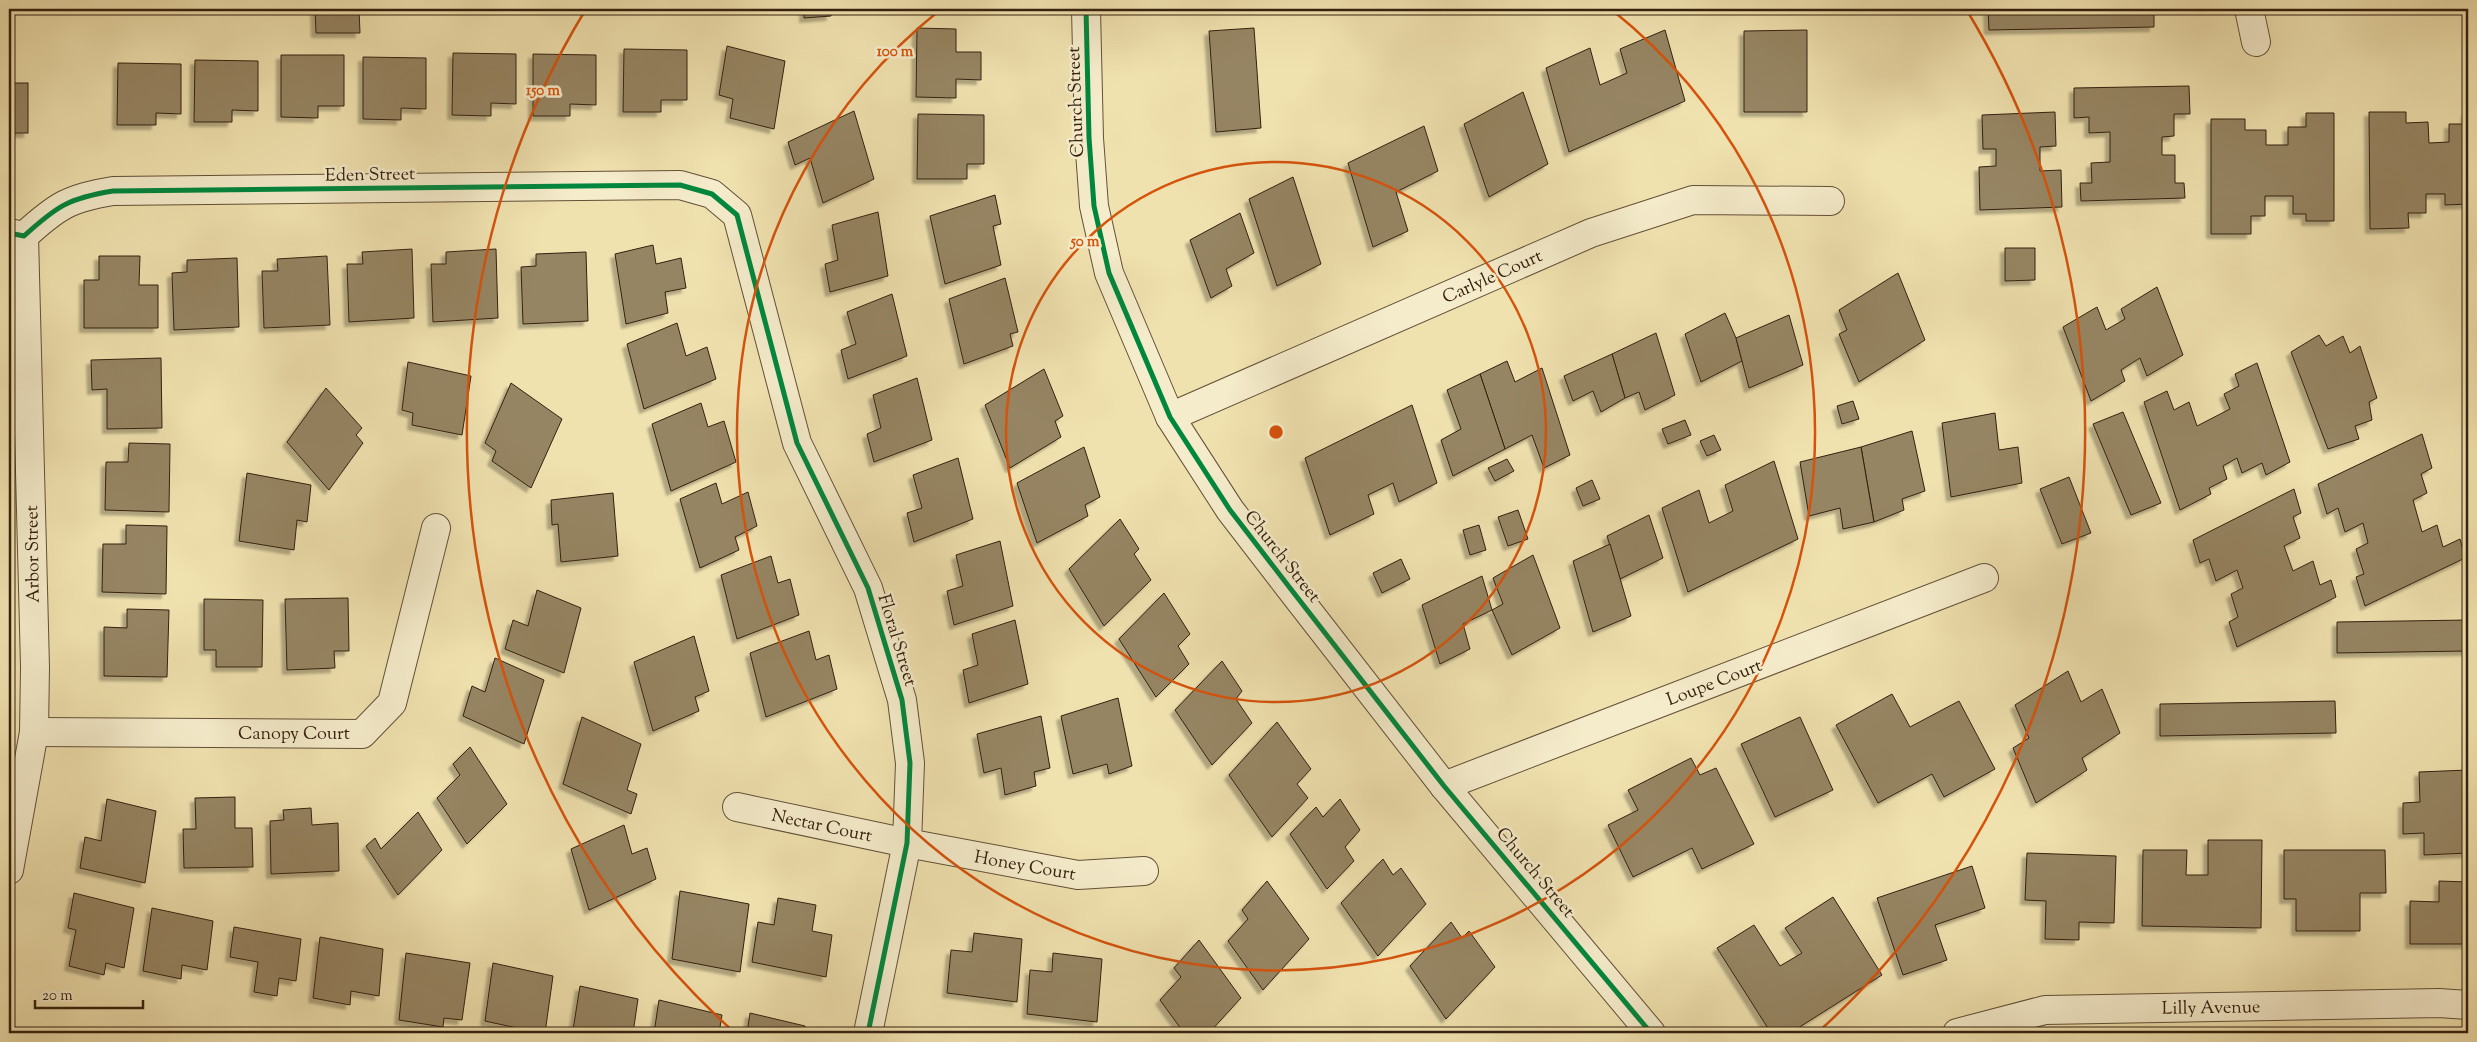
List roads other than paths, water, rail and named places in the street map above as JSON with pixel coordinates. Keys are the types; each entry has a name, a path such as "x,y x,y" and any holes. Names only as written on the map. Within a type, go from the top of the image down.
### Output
{"street":[{"name":"Church Street","path":"1086,9 1089,138 1094,206 1110,273 1170,417 1230,510 1444,786 1651,1033"},
{"path":"2249,9 2256,42"},
{"name":"Eden Street","path":"16,235 52,211 82,196 113,191 680,185 712,194 736,215"},
{"name":"Carlyle Court","path":"1170,417 1591,232 1693,200 1830,201"},
{"name":"Floral Street","path":"736,215 797,443 868,588 902,700 910,763 907,843 868,1033"},
{"name":"Arbor Street","path":"9,870 34,732 35,666 16,235"},
{"name":"Canopy Court","path":"34,732 362,734 392,703 436,528"},
{"name":"Loupe Court","path":"1444,786 1984,578"},
{"name":"Nectar Court","path":"738,807 907,843"},
{"name":"Honey Court","path":"907,843 1078,876 1144,871"},
{"name":"Lilly Avenue","path":"1957,1033 2045,1010 2439,1003 2468,1005"}]}
